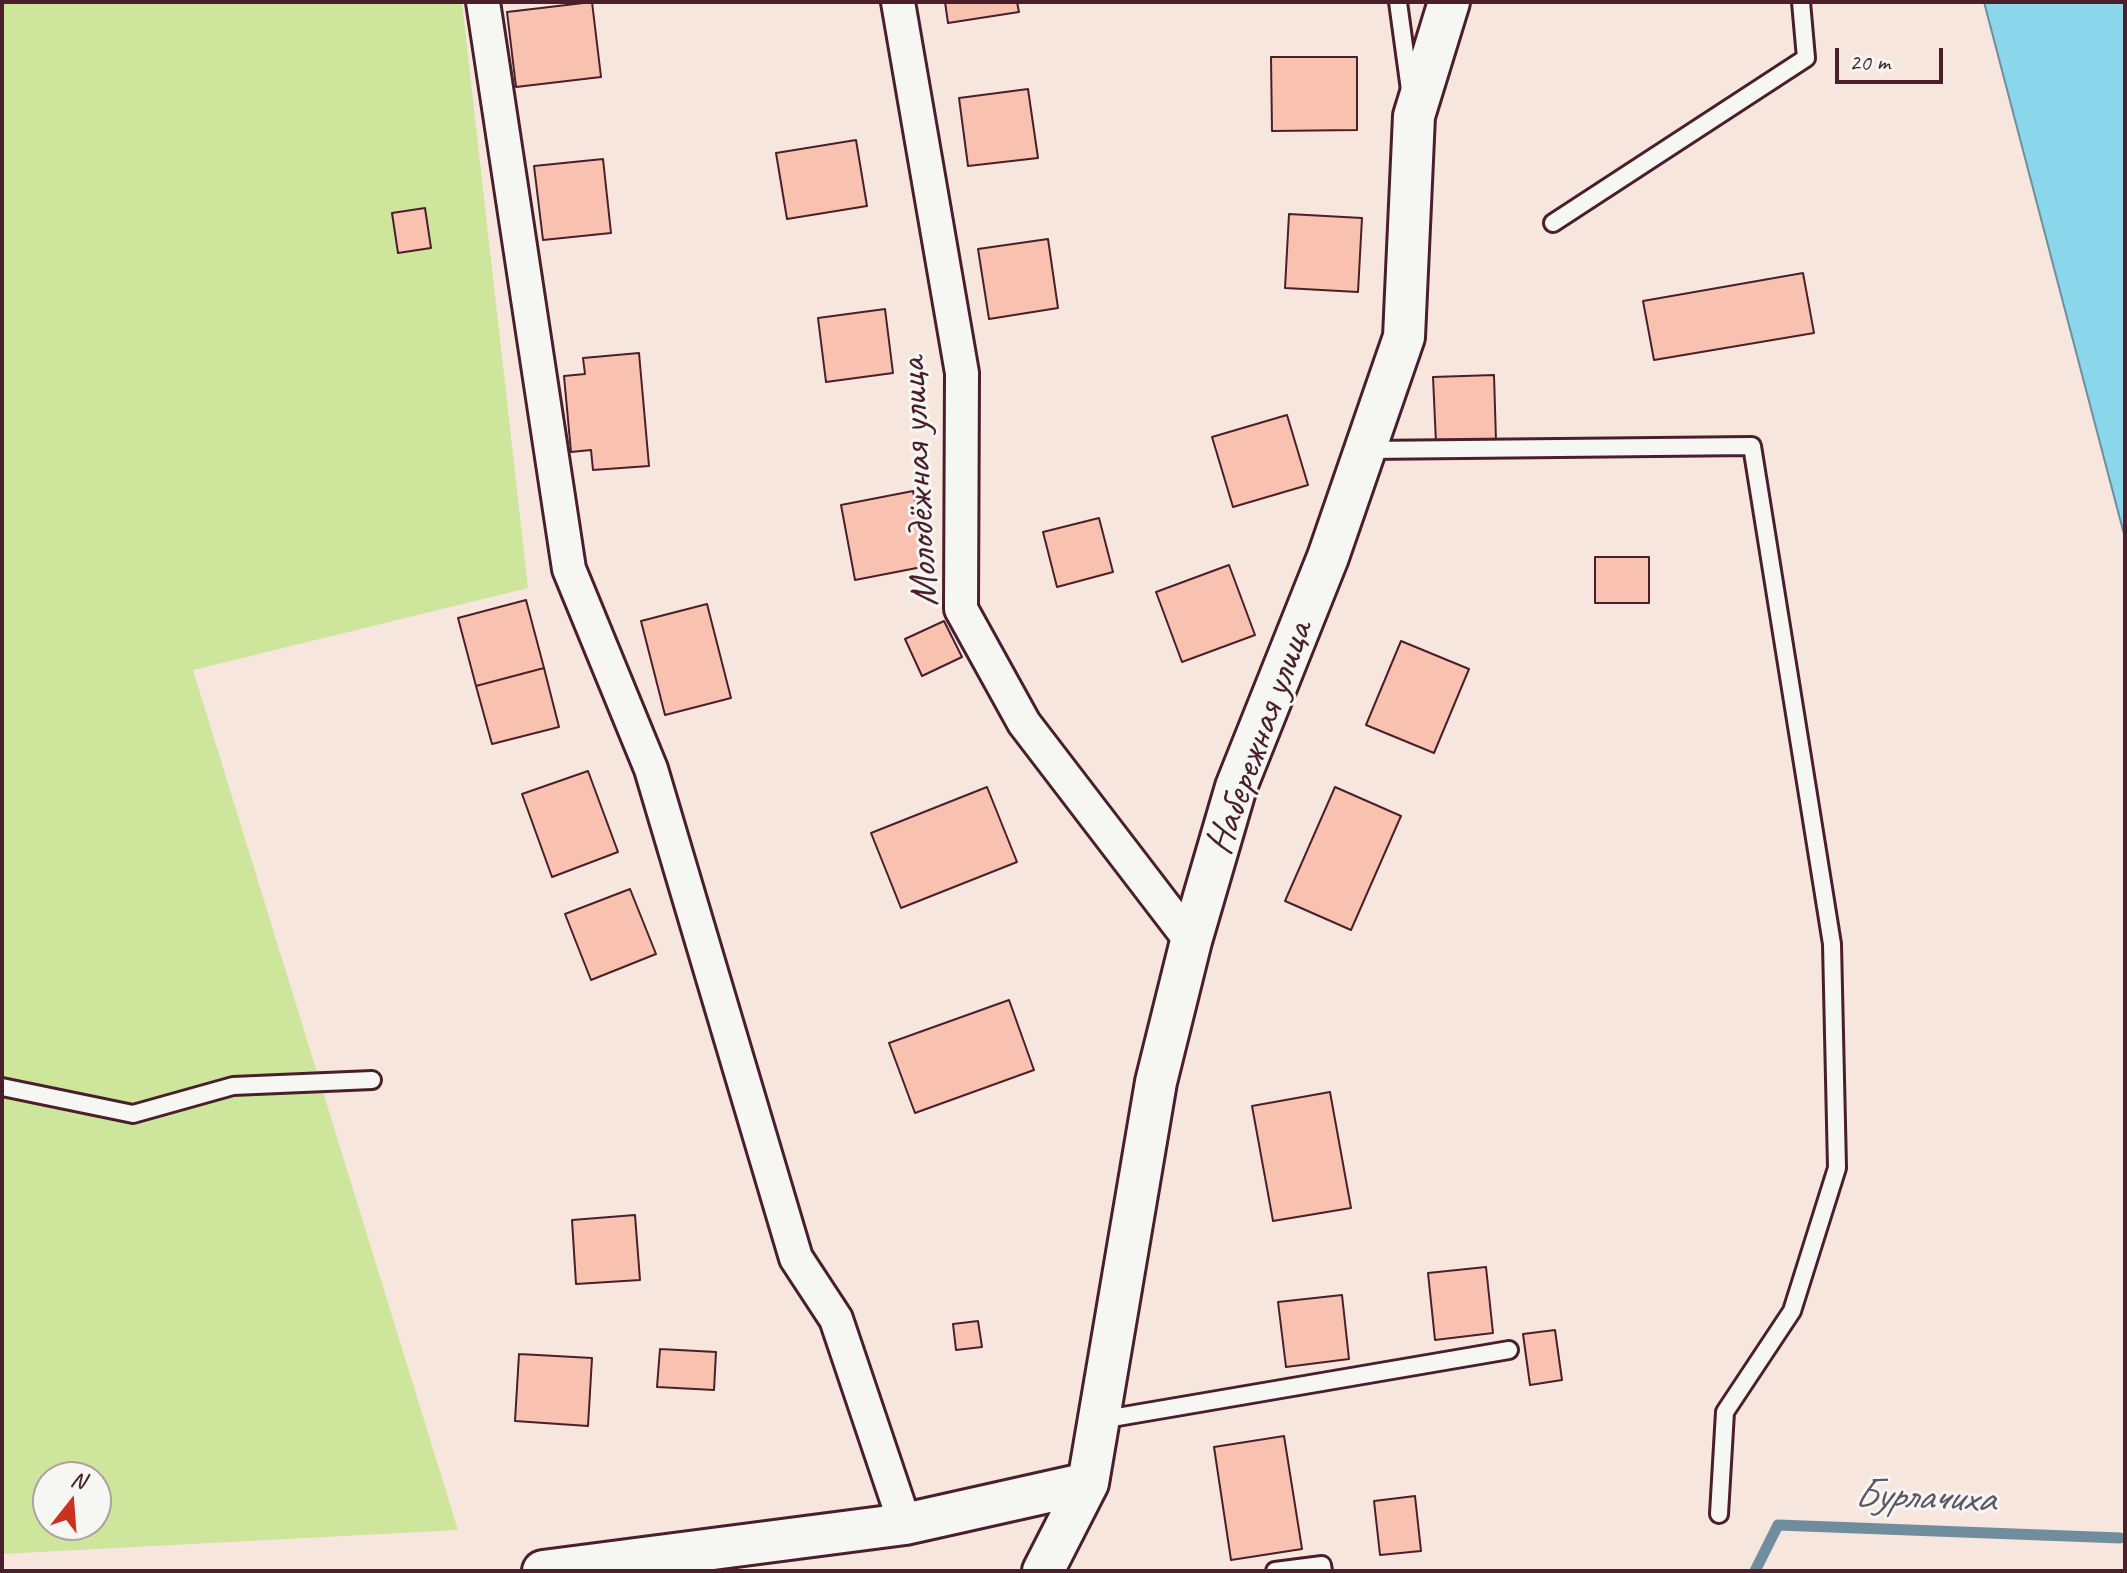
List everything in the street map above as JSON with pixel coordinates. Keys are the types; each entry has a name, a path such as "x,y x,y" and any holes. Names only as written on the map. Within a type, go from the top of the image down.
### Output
{"street":[{"path":"483,2 569,569 651,769 796,1258 836,1319 905,1524"},
{"name":"Молодёжная улица","path":"898,2 962,373 961,609 1024,723 1191,941"},
{"name":"Набережная улица","path":"1043,1571 1088,1483 1156,1082 1191,941 1236,787 1328,557 1404,337 1414,116 1449,2"},
{"path":"543,1571 905,1524 1088,1483"}],"lane":[{"path":"1398,2 1414,116"},
{"path":"1553,223 1806,58 1801,2"},
{"path":"1365,450 1752,446 1832,944 1837,1168 1792,1311 1725,1412 1719,1514"},
{"path":"2,1087 133,1114 233,1086 372,1080"},
{"path":"1100,1420 1509,1350"},
{"path":"1275,1571 1322,1565 1323,1571"}],"green space":[{"path":"2,2 462,2 528,588 193,670 458,1530 2,1554"}],"water":[{"path":"1984,2 2125,2 2125,538"}],"building":[{"path":"592,2 601,77 516,87 507,12"},
{"path":"945,2 1017,2 1019,12 948,23"},
{"path":"1271,57 1357,57 1357,130 1272,131"},
{"path":"1028,89 1038,158 968,166 959,98"},
{"path":"856,140 867,206 787,219 776,153"},
{"path":"603,159 611,233 543,240 534,166"},
{"path":"425,208 431,248 398,253 392,213"},
{"path":"1289,214 1362,218 1358,292 1285,288"},
{"path":"1048,239 1058,308 989,319 978,249"},
{"path":"1803,273 1814,333 1654,360 1643,301"},
{"path":"885,309 893,373 826,382 818,318"},
{"path":"639,353 649,466 593,470 591,450 571,452 564,376 585,374 583,358"},
{"path":"1494,375 1496,441 1436,443 1433,377"},
{"path":"1287,415 1308,485 1233,507 1212,437"},
{"path":"913,491 927,566 855,580 841,505"},
{"path":"1099,518 1113,572 1057,587 1043,532"},
{"path":"1595,557 1649,557 1649,603 1595,603"},
{"path":"1229,565 1255,635 1182,662 1156,592"},
{"path":"526,600 544,668 476,686 458,618"},
{"path":"707,604 731,698 665,715 641,621"},
{"path":"944,621 962,657 922,676 905,639"},
{"path":"1401,641 1469,669 1434,753 1366,725"},
{"path":"544,668 559,727 492,744 476,686"},
{"path":"588,771 618,852 552,877 522,794"},
{"path":"987,787 1017,862 901,908 871,833"},
{"path":"1335,787 1401,816 1351,930 1285,901"},
{"path":"630,889 656,954 591,980 565,914"},
{"path":"1009,1000 1034,1070 915,1113 889,1043"},
{"path":"1330,1092 1351,1208 1273,1221 1252,1106"},
{"path":"635,1215 640,1280 576,1284 572,1220"},
{"path":"1486,1267 1493,1333 1435,1340 1428,1273"},
{"path":"1342,1295 1349,1359 1286,1367 1278,1302"},
{"path":"978,1321 982,1347 956,1350 953,1324"},
{"path":"1555,1330 1562,1380 1530,1385 1523,1334"},
{"path":"660,1349 716,1352 714,1390 657,1387"},
{"path":"519,1354 592,1358 588,1426 515,1421"},
{"path":"1284,1436 1302,1549 1231,1560 1214,1447"},
{"path":"1415,1496 1421,1551 1380,1555 1374,1501"}],"waterway":[{"name":"Бурлачиха","path":"1755,1571 1778,1525 2120,1538"}]}
